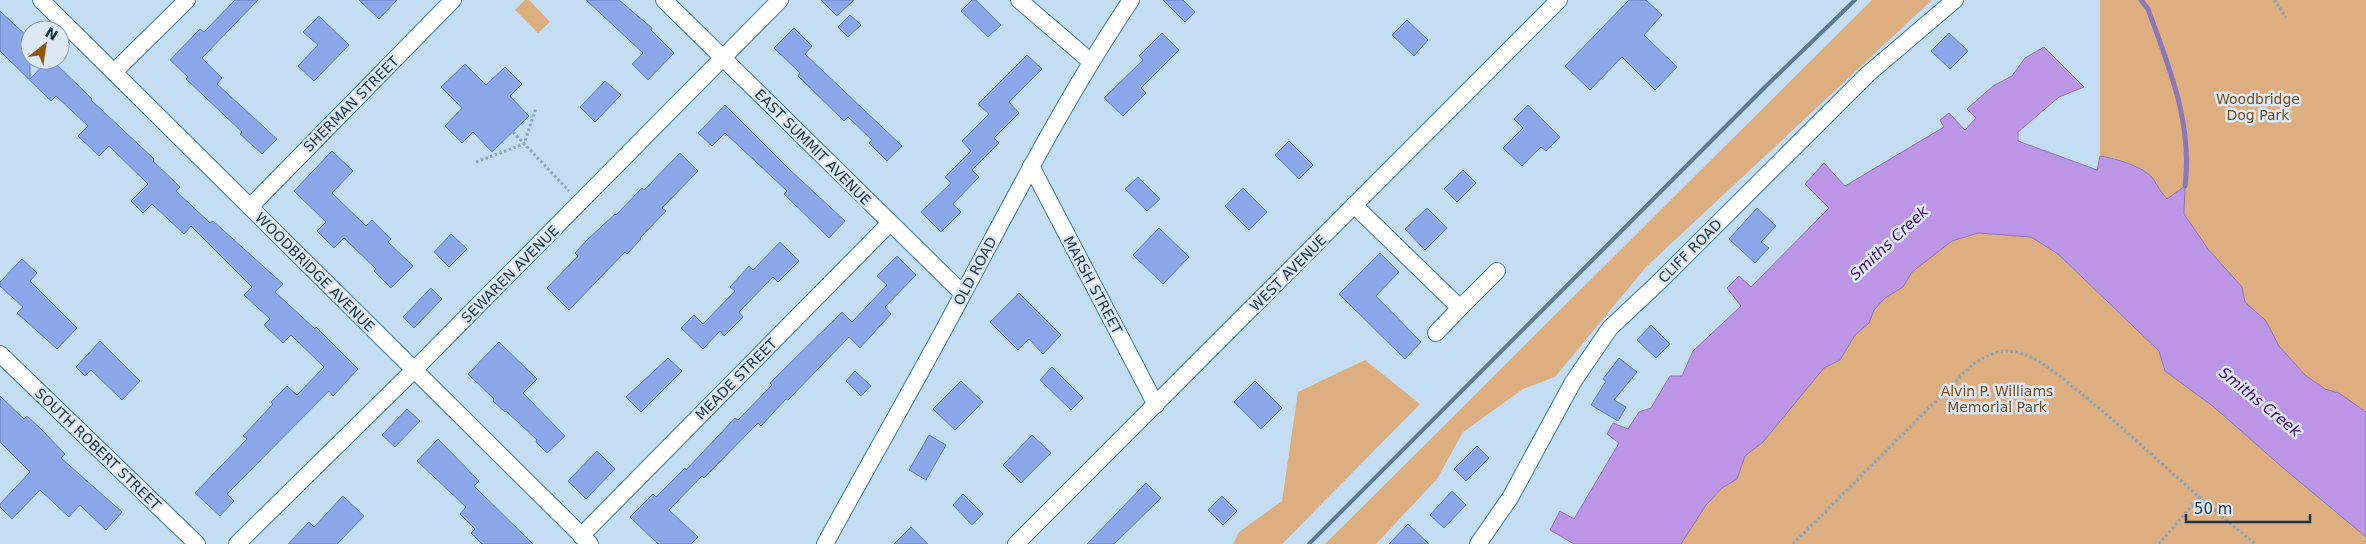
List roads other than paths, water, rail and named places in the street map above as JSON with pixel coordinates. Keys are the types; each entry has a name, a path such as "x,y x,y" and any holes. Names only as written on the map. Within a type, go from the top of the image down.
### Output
{"street":[{"name":"WOODBRIDGE AVENUE","path":"41,0 585,540"},
{"path":"114,72 187,0"},
{"name":"SHERMAN STREET","path":"250,207 453,0"},
{"name":"EAST SUMMIT AVENUE","path":"664,0 964,294"},
{"name":"SEWAREN AVENUE","path":"237,544 414,370 780,0"},
{"path":"1019,0 1090,61"},
{"name":"OLD ROAD","path":"825,544 964,294 1031,166 1090,61 1131,0"},
{"name":"WEST AVENUE","path":"1016,544 1559,0"},
{"name":"CLIFF ROAD","path":"1478,544 1510,498 1573,382 1610,328 1666,275 1868,74 1955,0"},
{"name":"MARSH STREET","path":"1031,166 1156,405"},
{"path":"1354,206 1460,308"},
{"name":"MEADE STREET","path":"585,540 890,223"},
{"path":"1436,333 1497,271"},
{"name":"SOUTH ROBERT STREET","path":"0,354 196,544"}],"water":[{"name":"Smiths Creek","path":"2044,47 2084,87 2059,97 2018,132 2018,141 2097,170 2100,156 2137,167 2150,175 2167,199 2185,186 2184,214 2208,249 2242,287 2245,302 2266,321 2279,346 2305,375 2325,389 2339,393 2366,412 2366,537 2214,407 2165,371 2159,351 2058,254 2031,237 1978,233 1952,241 1912,272 1903,287 1885,298 1874,310 1869,323 1855,335 1840,360 1824,368 1763,442 1745,456 1737,479 1722,488 1706,505 1681,544 1574,544 1550,530 1560,511 1574,519 1619,443 1607,434 1613,423 1628,429 1639,412 1651,408 1670,376 1682,376 1693,351 1741,306 1727,288 1739,276 1751,287 1829,208 1805,184 1824,163 1845,186 1944,127 1940,120 1949,113 1965,130 1976,118 1967,109 1993,86 2012,76 2025,58"}],"waterway":[{"path":"2141,0 2148,9 2164,52 2177,96 2186,141 2185,186"}],"railway":[{"path":"1309,544 1765,87 1855,0"}],"park label":[{"name":"Woodbridge Dog Park","path":"2258,108"},
{"name":"Alvin P. Williams Memorial Park","path":"1997,400"}]}
